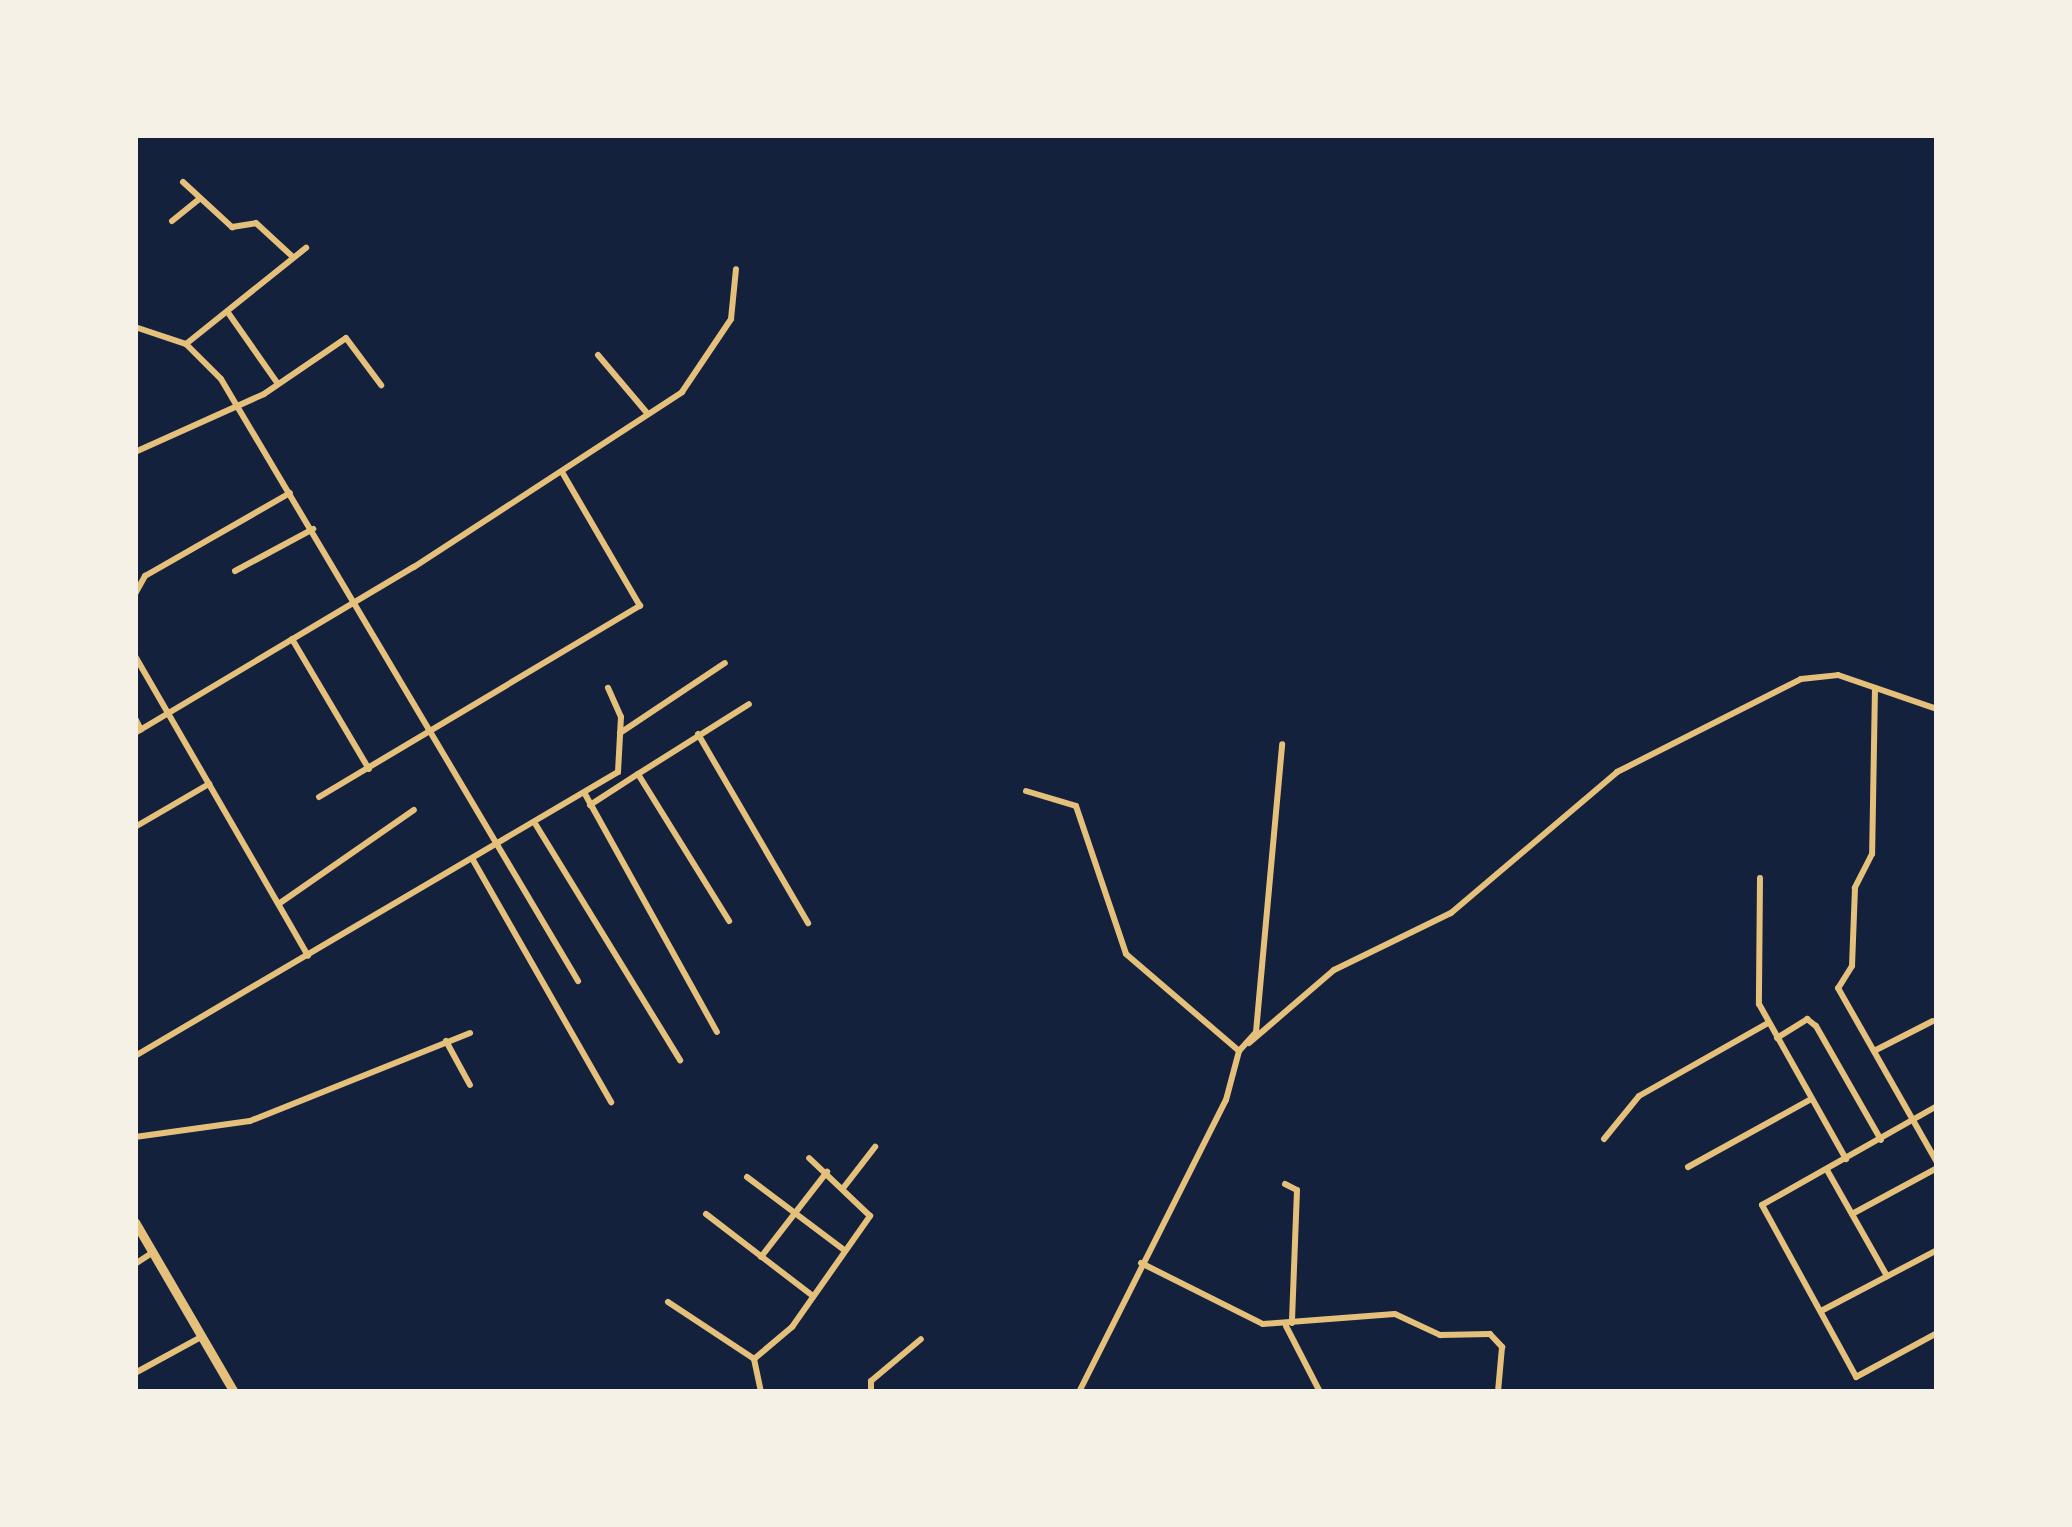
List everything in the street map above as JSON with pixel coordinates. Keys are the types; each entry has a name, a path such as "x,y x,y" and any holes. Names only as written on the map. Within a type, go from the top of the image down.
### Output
{"main road":[{"path":"135,1222 233,1392"}],"street":[{"path":"183,182 232,227 256,223 293,257"},
{"path":"172,221 200,198"},
{"path":"186,344 306,248"},
{"path":"135,718 138,731 293,641 562,472 688,386 731,320 736,268"},
{"path":"229,314 278,384"},
{"path":"135,327 186,344 239,407 578,981"},
{"path":"135,452 239,407 348,338 381,385"},
{"path":"598,355 647,413"},
{"path":"319,797 640,606 562,472"},
{"path":"135,594 145,576 291,492"},
{"path":"235,571 313,529"},
{"path":"293,641 369,769"},
{"path":"135,656 308,956"},
{"path":"620,733 725,663"},
{"path":"1078,1392 1226,1100 1239,1051 1334,970 1451,913 1636,760 1802,679 1838,675 1937,709"},
{"path":"135,1056 536,825 620,770 620,733 608,688"},
{"path":"1852,1214 1937,1165 1838,988 1852,966 1855,888 1872,854 1874,688"},
{"path":"590,805 749,704"},
{"path":"698,734 808,923"},
{"path":"1250,1043 1282,743"},
{"path":"638,774 729,921"},
{"path":"135,827 209,784"},
{"path":"1026,791 1076,806 1126,954 1239,1051"},
{"path":"586,794 717,1032"},
{"path":"279,903 413,810"},
{"path":"536,825 680,1060"},
{"path":"473,860 611,1102"},
{"path":"1760,878 1759,996 1768,1023 1846,1160"},
{"path":"1777,1038 1807,1019 1816,1026 1881,1140"},
{"path":"1874,1052 1933,1021"},
{"path":"1604,1139 1639,1096 1768,1023"},
{"path":"135,1137 250,1121 470,1033"},
{"path":"446,1041 470,1085"},
{"path":"1688,1167 1811,1099"},
{"path":"1937,1106 1762,1205 1856,1377 1937,1333"},
{"path":"844,1187 875,1147"},
{"path":"754,1359 813,1297 870,1216 809,1158"},
{"path":"1826,1170 1887,1276"},
{"path":"761,1257 827,1172"},
{"path":"746,1178 843,1249"},
{"path":"1285,1184 1297,1190 1289,1325 1320,1392"},
{"path":"706,1214 813,1297"},
{"path":"1821,1312 1937,1250"},
{"path":"135,1264 153,1253"},
{"path":"1142,1264 1263,1324 1395,1314 1440,1335 1490,1334 1502,1347 1498,1392"},
{"path":"668,1302 754,1359 761,1392"},
{"path":"135,1373 201,1336"},
{"path":"871,1392 872,1381 921,1339"}]}
